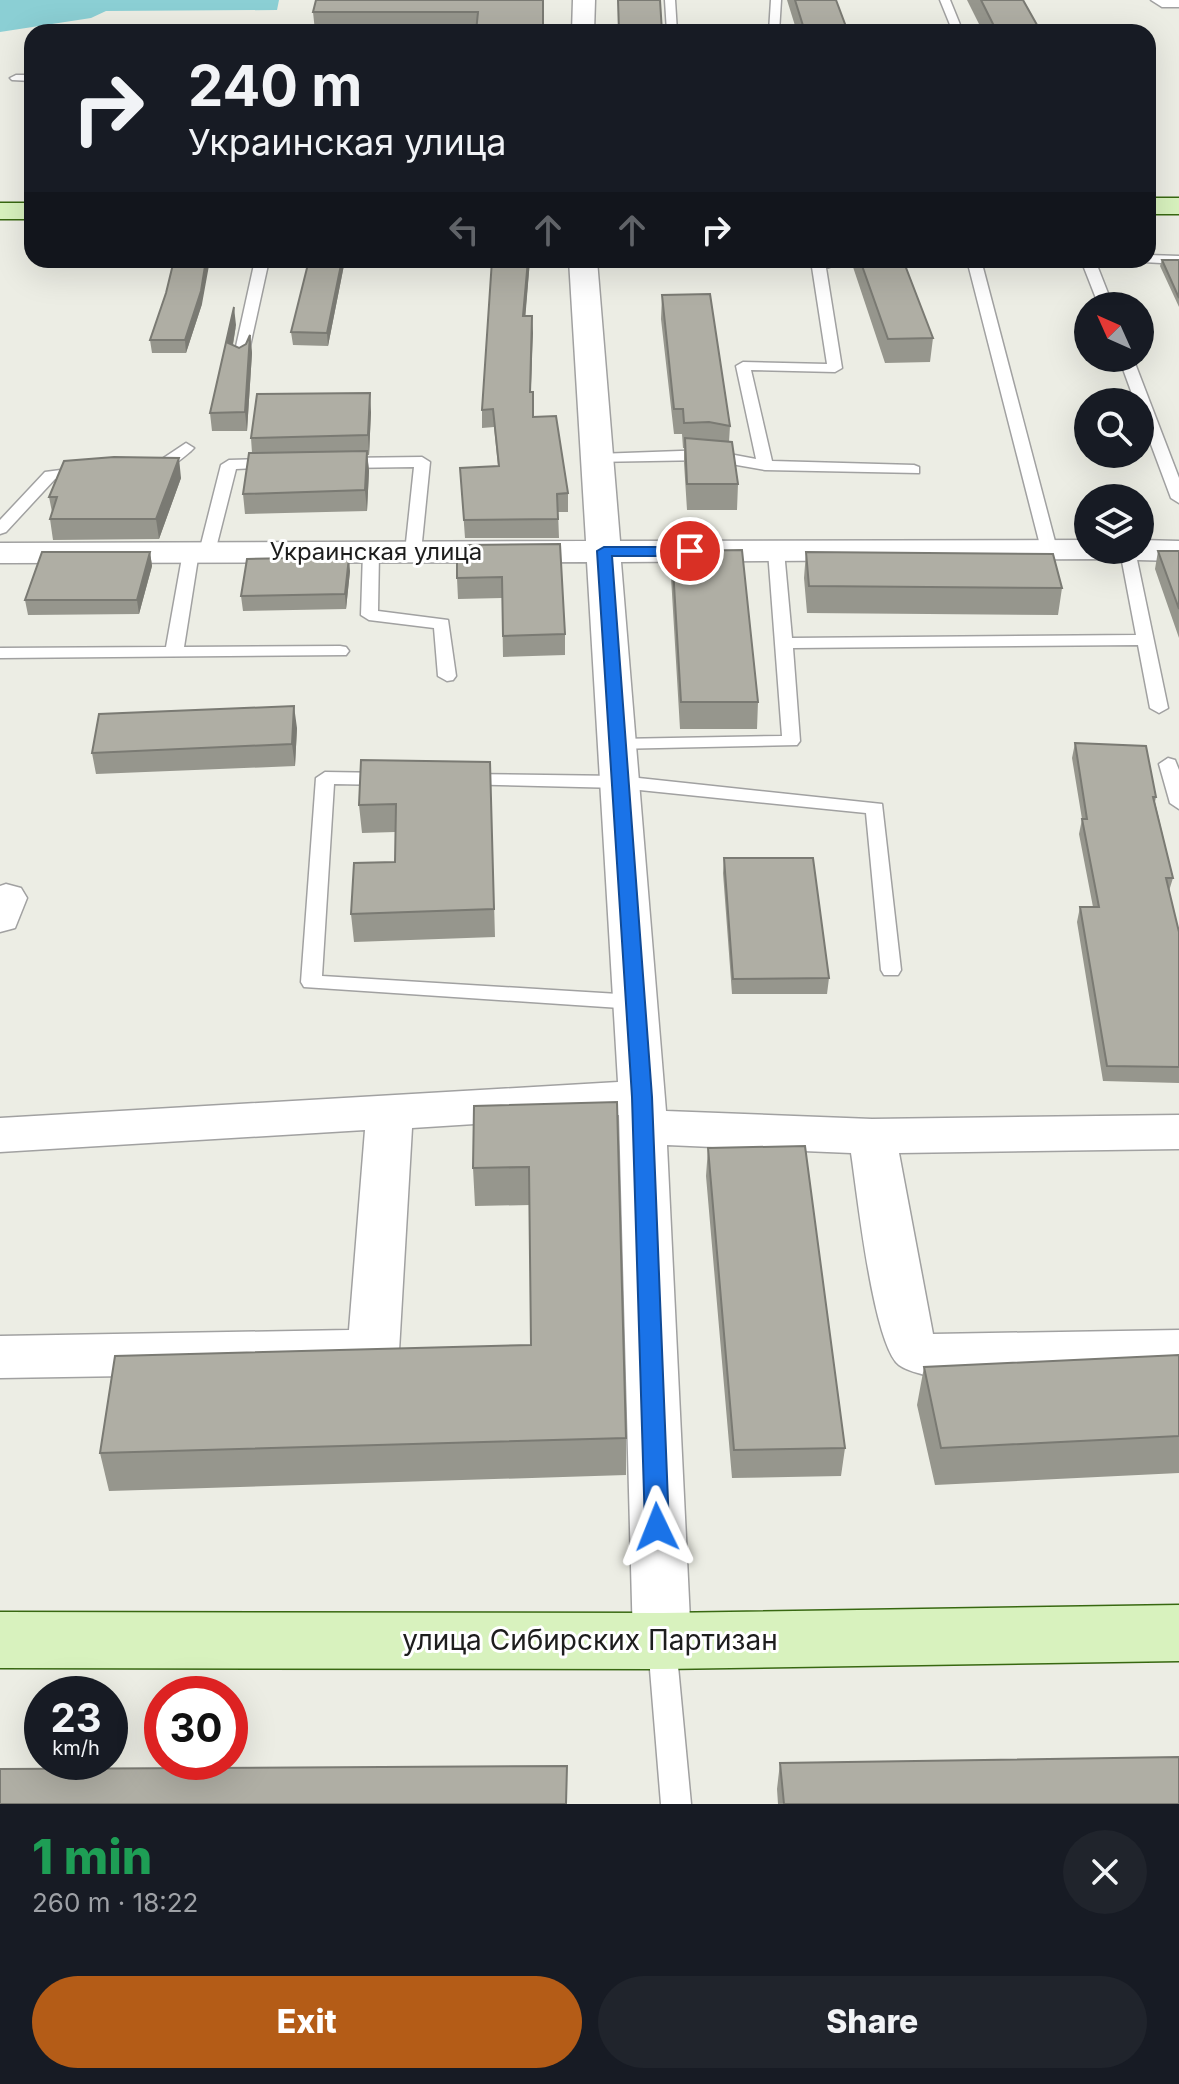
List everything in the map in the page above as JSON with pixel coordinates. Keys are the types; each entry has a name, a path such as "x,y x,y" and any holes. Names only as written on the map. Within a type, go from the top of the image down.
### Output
{"street":[{"path":"583,24 584,0"},
{"path":"1162,0 1179,0"},
{"path":"1156,206 1179,206"},
{"path":"0,211 24,211"},
{"path":"584,268 643,1112 662,1641"},
{"name":"Украинская улица","path":"0,549 199,552 1074,550"},
{"path":"1154,551 1179,551"},
{"path":"0,1357 373,1351 390,1112"},
{"path":"0,1135 390,1112 643,1112 872,1136 1179,1132"},
{"path":"872,1136 905,1329 915,1349 928,1355 1179,1351"},
{"name":"улица Сибирских Партизан","path":"0,1640 662,1641 1179,1633"}],"lane":[{"path":"670,0 672,24"},
{"path":"774,24 776,0"},
{"path":"945,0 955,24"},
{"path":"16,78 24,78"},
{"path":"1156,259 1179,260"},
{"path":"240,360 260,268"},
{"path":"765,465 743,366 835,368 819,268"},
{"path":"976,268 1049,549"},
{"path":"1091,268 1101,292"},
{"path":"1131,372 1179,498"},
{"path":"135,468 163,465 186,448"},
{"path":"597,459 708,455 765,465 914,470"},
{"path":"333,463 422,462 413,552"},
{"path":"174,652 199,552 229,465 288,464"},
{"path":"0,549 50,475 107,470"},
{"path":"450,780 619,764 791,741 776,551"},
{"path":"371,552 369,615 442,624 447,676"},
{"path":"1130,564 1159,708"},
{"path":"784,643 1145,640"},
{"path":"0,653 340,651"},
{"path":"619,764 875,808 891,970"},
{"path":"1168,764 1179,803"},
{"path":"403,779 325,778 311,982 635,1002"},
{"path":"662,1641 676,1804"}],"shaded area":[{"path":"0,0 279,0 277,10 106,11 91,18 52,24 24,24 24,28 0,32"}],"building":[{"path":"316,0 543,0 543,24 477,24 478,12 313,12"},
{"path":"618,0 660,0 662,24 619,24"},
{"path":"795,0 836,0 845,24 802,24"},
{"path":"981,0 1023,0 1036,24 993,24"},
{"path":"1162,260 1179,260 1179,298"},
{"path":"172,268 205,268 201,291 185,340 150,340"},
{"path":"307,268 340,268 327,333 291,332"},
{"path":"491,268 527,268 523,316 532,316 530,392 533,392 533,417 556,416 568,493 557,494 558,519 464,520 460,468 499,466 493,409 482,410"},
{"path":"863,268 906,268 933,338 888,339"},
{"path":"710,294 730,426 709,422 684,423 683,409 674,409 662,295"},
{"path":"234,307 228,343 239,348 246,344 250,335 245,412 210,413"},
{"path":"370,393 368,435 251,438 257,394"},
{"path":"685,438 732,442 738,484 687,484"},
{"path":"367,451 365,490 243,494 249,453"},
{"path":"114,457 179,458 156,519 50,519 57,497 49,497 64,461"},
{"path":"560,544 565,634 503,636 502,577 457,578 457,548 467,548 466,545"},
{"path":"742,550 758,702 681,702 672,551"},
{"path":"1158,551 1179,551 1179,609"},
{"path":"42,552 150,552 137,600 25,600"},
{"path":"806,552 1053,554 1062,588 809,586"},
{"path":"349,557 345,594 241,596 247,559"},
{"path":"294,706 292,744 92,753 99,714"},
{"path":"1075,743 1146,746 1156,797 1153,797 1173,878 1166,878 1179,932 1179,1067 1107,1066 1080,907 1099,907 1082,819 1087,819"},
{"path":"361,760 490,762 494,909 351,914 354,863 395,862 396,804 359,805"},
{"path":"724,858 813,858 829,978 733,979"},
{"path":"617,1102 626,1438 100,1453 115,1356 531,1345 529,1167 473,1168 474,1106"},
{"path":"805,1146 845,1448 734,1450 708,1148"},
{"path":"1179,1355 1179,1436 941,1448 924,1367"},
{"path":"1179,1757 1179,1804 784,1804 780,1763"},
{"path":"567,1766 566,1804 0,1804 0,1769 24,1769 24,1780 128,1780 128,1768 144,1768 144,1780 248,1780 248,1768"}],"route":[{"path":"657,1527 642,1097 604,551 690,551"}]}
